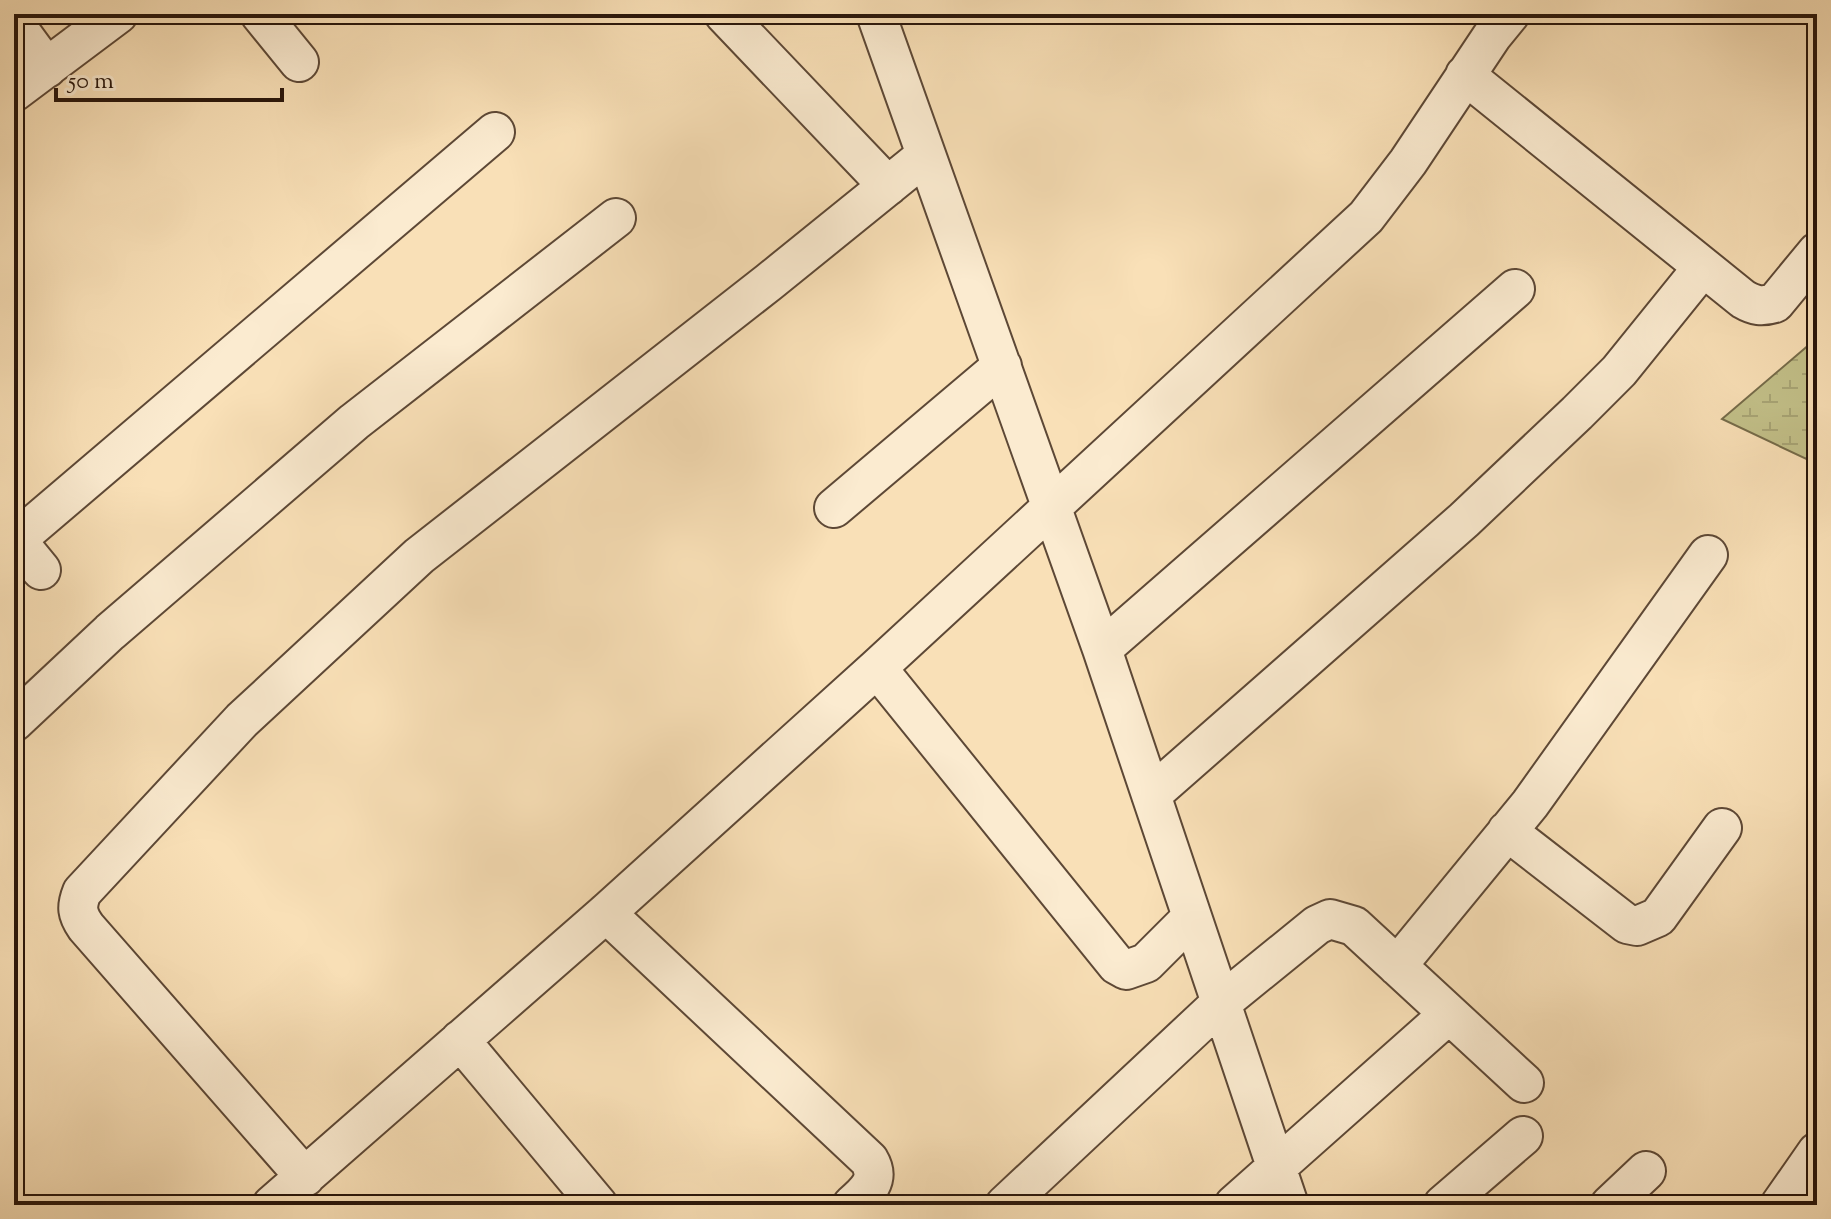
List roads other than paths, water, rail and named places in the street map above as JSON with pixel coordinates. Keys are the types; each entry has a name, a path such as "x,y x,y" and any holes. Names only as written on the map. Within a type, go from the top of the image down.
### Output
{"street":[{"path":"14,92 118,14"},
{"path":"260,14 299,62"},
{"path":"724,14 888,186"},
{"path":"876,14 1102,649 1289,1205"},
{"path":"272,1205 606,913 1366,217 1408,162 1465,75 1510,14"},
{"path":"14,23 47,68"},
{"path":"1465,75 1754,305 1775,303 1817,252"},
{"path":"41,570 15,539 495,132"},
{"path":"305,1177 86,927 78,915 77,905 82,892 242,720 419,556 926,155"},
{"path":"14,722 110,632 354,422 616,218"},
{"path":"1151,795 1464,520 1577,413 1619,371 1703,267"},
{"path":"1102,649 1515,289"},
{"path":"834,508 1002,366"},
{"path":"1397,966 1507,831 1708,555"},
{"path":"877,668 1117,965 1126,970 1146,963 1192,917"},
{"path":"1507,831 1627,924 1637,926 1658,917 1722,828"},
{"path":"606,913 869,1160 875,1170 874,1181 852,1205"},
{"path":"1005,1205 1221,1003 1317,925 1330,919 1354,926 1524,1083"},
{"path":"1234,1205 1449,1014"},
{"path":"460,1040 598,1205"},
{"path":"1443,1205 1523,1136"},
{"path":"1780,1205 1817,1152"},
{"path":"1610,1205 1646,1171"}]}
